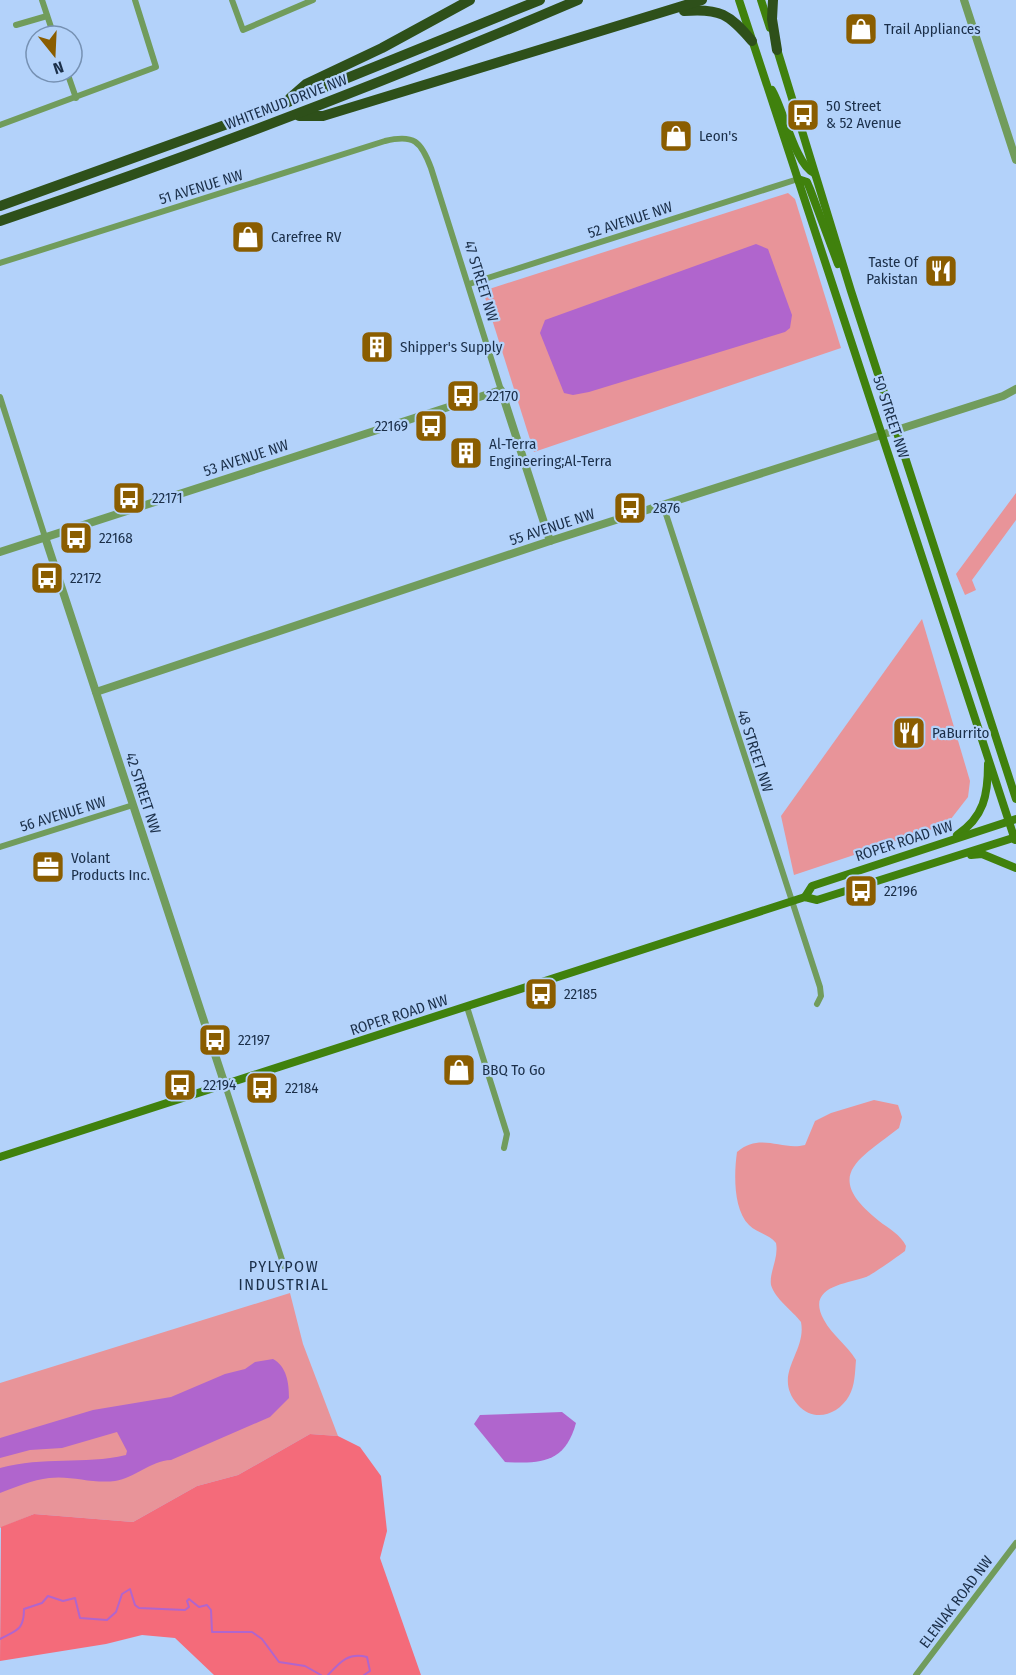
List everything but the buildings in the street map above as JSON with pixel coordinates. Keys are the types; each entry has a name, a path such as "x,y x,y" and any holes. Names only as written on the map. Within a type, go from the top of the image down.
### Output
{"highway":[{"path":"284,104 306,84 382,48 470,0"},
{"name":"WHITEMUD DRIVE NW","path":"0,206 284,104 540,0"},
{"name":"WHITEMUD DRIVE NW","path":"0,221 166,164 290,117 447,56 578,0"},
{"path":"290,117 323,116 702,0"},
{"path":"773,0 772,19 777,50"},
{"path":"663,13 708,9 719,11 729,16 752,41"}],"main road":[{"name":"50 STREET NW","path":"739,0 988,755 1013,820 1015,839"},
{"name":"50 STREET NW","path":"761,0 851,291 1016,799"},
{"path":"764,77 779,101 802,163 814,173"},
{"path":"798,179 807,182 831,250 851,291"},
{"path":"948,841 974,822 982,808 988,788 988,755"},
{"path":"1005,765 1016,780"},
{"name":"ROPER ROAD NW","path":"805,897 812,886 1013,820"},
{"name":"ROPER ROAD NW","path":"0,1157 792,901 805,897 817,900 1015,839"},
{"path":"956,856 982,854 1016,868"}],"street":[{"path":"42,0 50,24"},
{"path":"0,125 156,67 135,0"},
{"path":"232,0 243,30 313,0"},
{"path":"964,0 1016,160"},
{"path":"16,25 47,16"},
{"path":"71,84 76,98"},
{"name":"51 AVENUE NW","path":"0,263 385,141 410,139"},
{"name":"47 STREET NW","path":"410,139 417,141 425,152 550,541"},
{"name":"52 AVENUE NW","path":"468,284 798,179"},
{"name":"55 AVENUE NW","path":"96,692 550,541 1003,396 1016,389"},
{"name":"53 AVENUE NW","path":"0,552 501,390"},
{"name":"42 STREET NW","path":"0,397 284,1266"},
{"name":"48 STREET NW","path":"663,505 820,987 821,996 817,1004"},
{"name":"56 AVENUE NW","path":"0,847 133,805"},
{"path":"467,1007 507,1134 504,1148"},
{"name":"ELENIAK ROAD NW","path":"916,1675 1016,1543"}],"shaded area":[{"path":"788,193 795,199 841,348 534,452 483,291"},
{"path":"756,244 768,249 792,315 790,328 785,332 589,392 573,395 564,393 540,333 545,320"},
{"path":"1016,493 1016,520 972,580 976,590 965,595 956,574"},
{"path":"922,619 970,781 968,797 947,824 794,875 781,816"},
{"path":"874,1100 898,1105 902,1117 899,1128 871,1149 853,1169 850,1180 852,1191 862,1205 901,1238 906,1246 905,1251 869,1276 831,1288 824,1293 820,1300 820,1309 831,1330 856,1360 854,1379 849,1396 839,1408 825,1414 811,1414 798,1405 791,1394 788,1383 799,1344 801,1322 780,1300 771,1285 776,1243 749,1225 740,1210 735,1180 737,1152 754,1143 805,1145 815,1121 831,1113"},
{"path":"290,1293 303,1344 338,1436 310,1434 238,1475 197,1486 133,1522 34,1514 0,1528 0,1383"},
{"path":"273,1359 284,1371 288,1381 289,1398 270,1417 171,1460 156,1463 129,1477 115,1481 49,1478 0,1493 0,1468 32,1462 110,1458 126,1455 127,1451 117,1432 62,1448 30,1450 0,1458 0,1438 93,1410 171,1397 225,1374 245,1369 255,1362"},
{"path":"562,1412 576,1423 571,1436 558,1453 540,1461 505,1462 474,1424 480,1415"},
{"path":"310,1434 338,1436 360,1447 381,1476 387,1531 380,1558 421,1675 214,1675 175,1638 142,1635 106,1644 0,1661 1,1527 34,1514 133,1522 197,1486 238,1475"}],"waterway":[{"path":"0,1639 21,1625 24,1609 42,1603 48,1596 63,1601 75,1598 80,1618 107,1620 116,1612 122,1594 130,1589 135,1605 139,1608 185,1610 189,1607 187,1601 189,1599 199,1607 207,1605 211,1610 212,1632 252,1632 262,1639 279,1662 305,1666 321,1675"},
{"path":"328,1675 345,1659 355,1656 367,1657 370,1671 364,1675"}],"place":[{"name":"Trail Appliances","path":"861,29"},
{"name":"50 Street & 52 Avenue","path":"803,115"},
{"name":"Leon's","path":"676,136"},
{"name":"Carefree RV","path":"248,237"},
{"name":"Taste Of Pakistan","path":"941,271"},
{"name":"Shipper's Supply","path":"377,347"},
{"name":"22170","path":"463,396"},
{"name":"22169","path":"431,426"},
{"name":"Al-Terra Engineering;Al-Terra","path":"466,453"},
{"name":"22171","path":"129,498"},
{"name":"2876","path":"630,508"},
{"name":"22168","path":"76,538"},
{"name":"22172","path":"47,578"},
{"name":"PaBurrito","path":"909,733"},
{"name":"Volant Products Inc.","path":"48,867"},
{"name":"22196","path":"861,891"},
{"name":"22185","path":"541,994"},
{"name":"22197","path":"215,1040"},
{"name":"BBQ To Go","path":"459,1070"},
{"name":"22194","path":"180,1085"},
{"name":"22184","path":"262,1088"}],"district":[{"name":"PYLYPOW INDUSTRIAL","path":"284,1275"}]}
